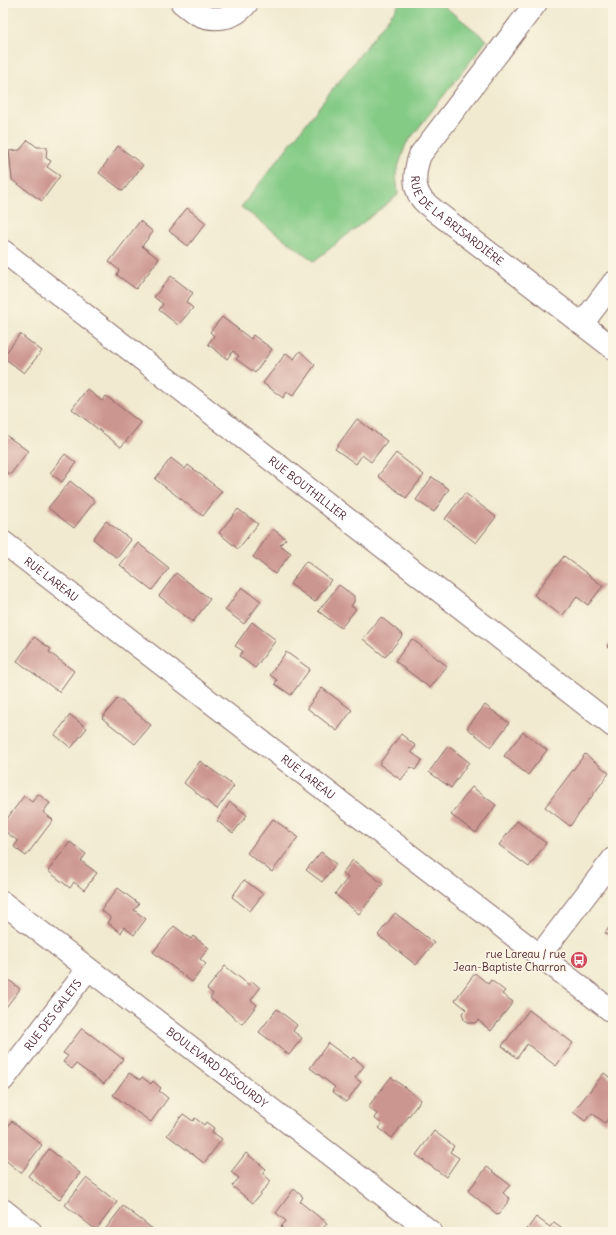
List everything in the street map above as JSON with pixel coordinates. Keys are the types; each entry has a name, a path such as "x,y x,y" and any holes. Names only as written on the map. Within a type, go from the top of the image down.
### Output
{"street":[{"path":"182,3 195,13 215,19 230,17 246,3"},
{"name":"RUE DE LA BRISARDIÈRE","path":"536,3 420,155 415,169 415,186 421,199 435,211 613,348"},
{"name":"RUE BOUTHILLIER","path":"3,250 613,726"},
{"path":"582,324 613,283"},
{"name":"RUE LAREAU","path":"3,542 613,1012"},
{"path":"540,955 613,859"},
{"name":"BOULEVARD DÉSOURDY","path":"3,903 431,1232"},
{"name":"RUE DES GALETS","path":"3,1080 88,969"},
{"path":"3,1210 31,1232"}],"green space":[{"path":"400,3 440,3 487,40 406,144 396,173 398,195 314,261 241,207"}],"building":[{"path":"28,140 37,147 47,147 46,158 51,161 47,167 60,176 42,201 12,180 9,151 20,150"},
{"path":"118,146 143,165 123,191 99,173"},
{"path":"187,208 206,223 188,246 169,231"},
{"path":"140,221 153,232 142,246 159,259 136,289 117,275 119,270 109,262"},
{"path":"171,276 193,293 186,302 193,308 178,325 159,310 163,304 154,297"},
{"path":"222,317 251,339 253,335 272,349 255,373 236,359 239,356 233,351 227,359 208,344 214,336 210,332"},
{"path":"20,334 42,351 24,373 3,357"},
{"path":"300,351 315,365 293,396 287,392 283,398 263,383 286,353 294,359"},
{"path":"87,389 102,401 106,396 141,423 121,447 72,409"},
{"path":"357,419 387,441 371,462 362,455 356,464 335,449"},
{"path":"3,433 28,451 10,475 3,469"},
{"path":"396,453 424,475 406,498 378,476"},
{"path":"65,454 76,463 62,482 50,473"},
{"path":"171,458 185,469 188,465 222,491 203,516 155,479"},
{"path":"432,477 449,489 434,512 416,500"},
{"path":"70,481 95,501 74,528 48,508"},
{"path":"465,493 496,517 476,543 445,519"},
{"path":"238,509 258,524 238,549 219,533"},
{"path":"106,521 131,540 117,558 93,539"},
{"path":"273,529 286,539 280,545 291,553 275,574 253,557"},
{"path":"138,543 169,568 152,590 120,565"},
{"path":"564,556 603,586 588,605 577,597 562,616 534,595"},
{"path":"306,561 331,580 315,602 290,584"},
{"path":"176,573 210,599 193,622 159,596"},
{"path":"339,585 354,596 354,602 351,606 356,609 341,628 318,611"},
{"path":"242,587 261,601 244,624 225,610"},
{"path":"381,617 403,635 385,657 363,639"},
{"path":"252,622 276,640 255,668 239,656 243,651 235,646"},
{"path":"34,637 51,649 49,652 74,671 59,692 17,661"},
{"path":"613,638 613,652 607,646"},
{"path":"412,639 447,666 430,688 395,661"},
{"path":"286,652 310,669 291,695 275,684 277,680 270,675"},
{"path":"322,688 352,710 337,731 307,708"},
{"path":"118,698 151,725 135,744 102,718"},
{"path":"485,705 509,723 491,747 467,728"},
{"path":"70,715 87,728 71,748 55,735"},
{"path":"523,732 547,750 528,775 504,756"},
{"path":"401,734 416,746 411,752 422,760 415,770 411,767 401,780 379,764"},
{"path":"448,746 469,762 451,788 429,772"},
{"path":"585,754 609,773 570,826 545,807"},
{"path":"200,761 234,786 217,809 184,783"},
{"path":"472,787 496,805 476,833 451,815"},
{"path":"38,794 50,803 43,812 53,820 26,856 14,847 18,841 3,830 3,824 24,796 32,802"},
{"path":"230,802 247,815 233,833 217,821"},
{"path":"273,819 298,837 272,872 247,853"},
{"path":"517,821 546,843 529,867 499,845"},
{"path":"70,842 86,854 81,861 97,873 84,890 74,882 70,888 48,871"},
{"path":"321,852 336,864 322,882 306,870"},
{"path":"353,860 383,884 359,914 335,894 348,878 342,873"},
{"path":"244,880 263,894 250,911 232,897"},
{"path":"118,888 139,904 134,910 146,919 134,935 124,927 121,933 108,923 111,918 101,910"},
{"path":"395,913 434,943 416,965 378,935"},
{"path":"613,922 613,939 605,933"},
{"path":"174,926 191,939 193,936 209,948 200,959 206,964 192,982 153,952"},
{"path":"225,966 249,985 252,981 260,988 251,1000 257,1005 242,1024 210,998 213,994 207,989"},
{"path":"475,973 488,984 491,980 505,991 502,994 513,1002 491,1031 478,1020 475,1023 469,1023 464,1020 462,1013 466,1009 455,1000"},
{"path":"3,975 20,989 3,1011"},
{"path":"277,1009 297,1025 293,1031 302,1038 289,1055 259,1032"},
{"path":"529,1010 573,1043 556,1066 527,1044 517,1058 502,1046"},
{"path":"82,1028 123,1059 104,1084 76,1064 72,1069 63,1062 68,1056 63,1053"},
{"path":"328,1043 351,1060 353,1057 364,1066 355,1078 361,1082 346,1102 332,1091 335,1087 310,1068"},
{"path":"129,1073 140,1080 142,1077 151,1084 153,1081 161,1088 159,1091 168,1098 151,1122 113,1095"},
{"path":"604,1073 613,1080 613,1112 605,1123 592,1113 585,1121 573,1112"},
{"path":"391,1077 421,1100 392,1138 379,1128 382,1124 374,1118 377,1114 368,1107"},
{"path":"183,1114 193,1121 195,1118 204,1125 206,1122 214,1128 212,1132 222,1139 204,1163 167,1135"},
{"path":"12,1121 42,1145 21,1173 3,1158 3,1133"},
{"path":"434,1131 454,1146 450,1152 459,1158 446,1177 416,1155"},
{"path":"49,1149 80,1173 59,1200 28,1176"},
{"path":"246,1153 266,1169 262,1173 271,1181 253,1203 232,1186 239,1178 231,1172"},
{"path":"487,1167 510,1185 503,1193 510,1199 498,1215 468,1191"},
{"path":"86,1178 117,1202 96,1230 65,1205"},
{"path":"294,1189 303,1197 300,1202 327,1223 320,1232 287,1232 281,1227 286,1221 276,1213"},
{"path":"123,1206 154,1230 153,1232 103,1232"},
{"path":"536,1217 550,1227 554,1222 568,1232 525,1232"}],"place":[{"name":"rue Lareau / rue Jean-Baptiste Charron","path":"579,960"}]}
